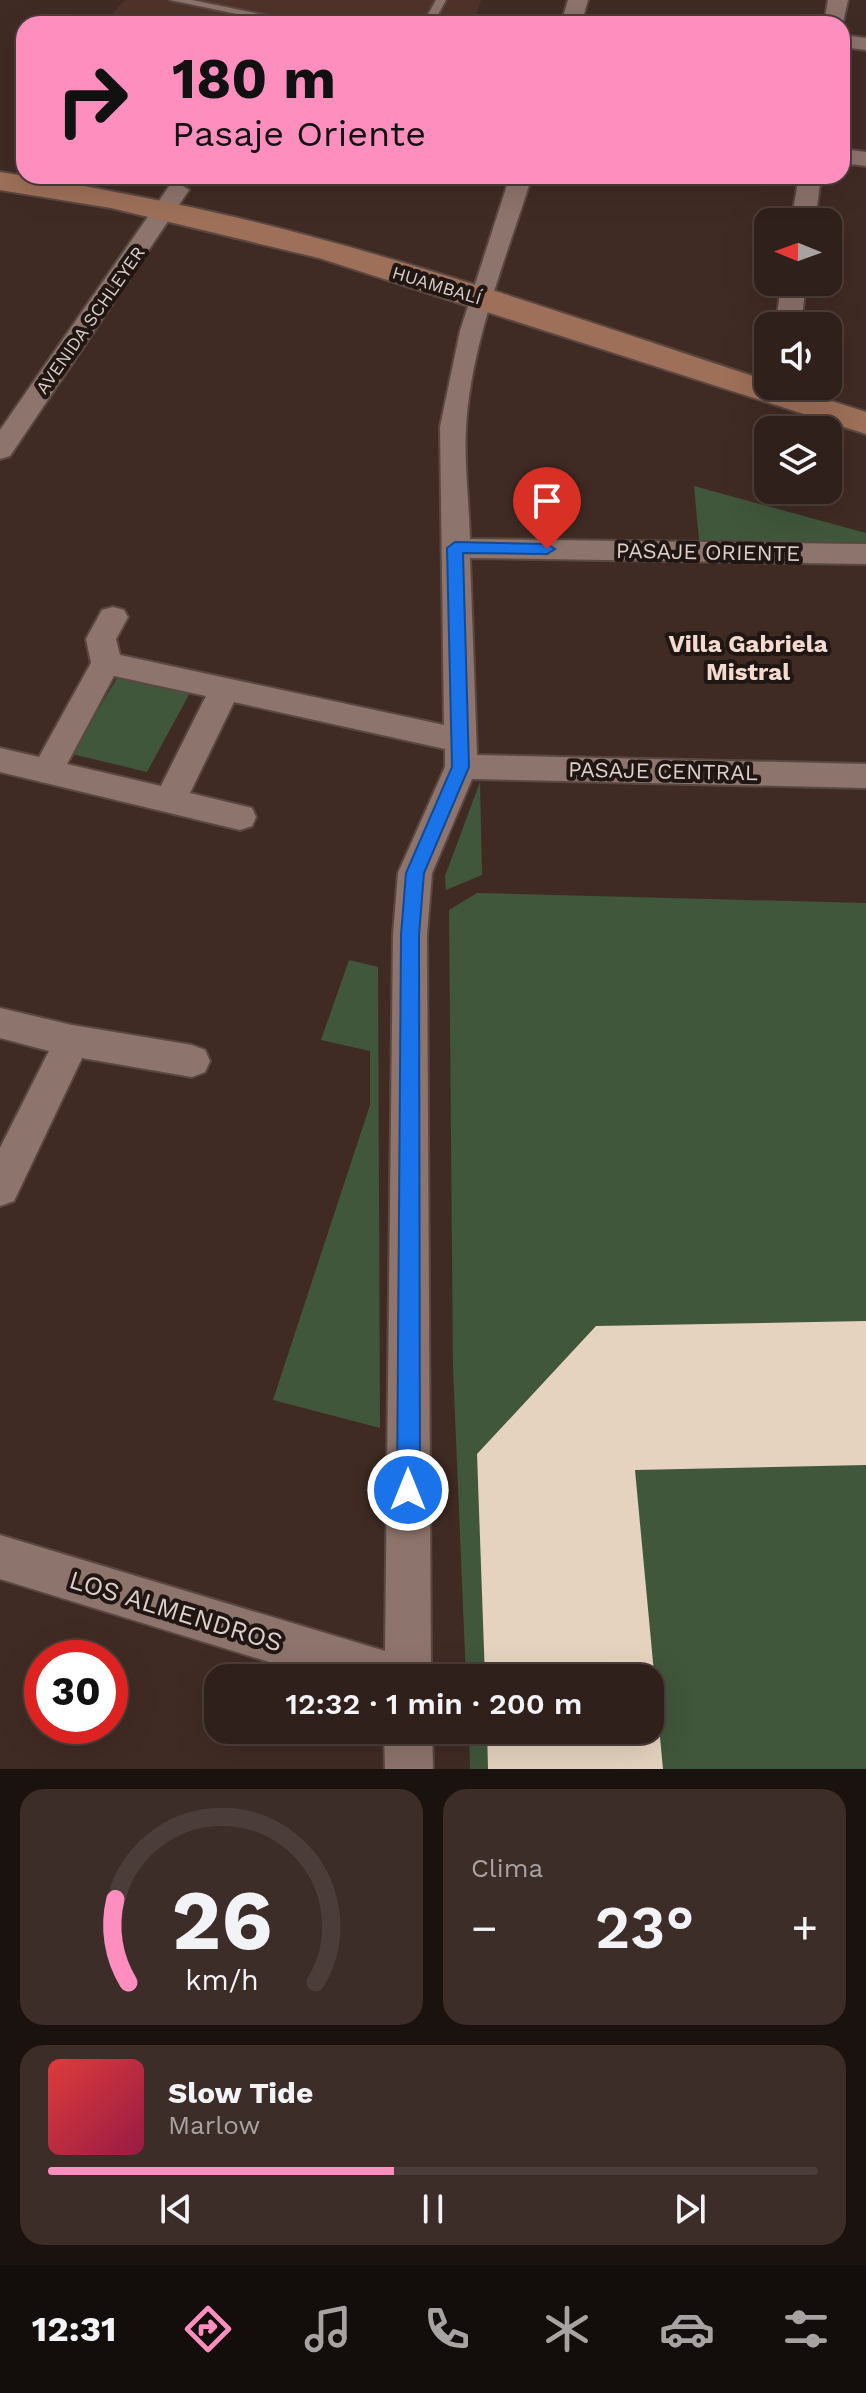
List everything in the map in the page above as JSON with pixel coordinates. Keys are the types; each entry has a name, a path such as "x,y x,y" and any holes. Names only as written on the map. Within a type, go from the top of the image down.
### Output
{"main road":[{"name":"HUAMBALÍ","path":"27,184 172,200"},
{"name":"HUAMBALÍ","path":"135,184 172,200 754,360"},
{"name":"HUAMBALÍ","path":"484,286 866,423"},
{"path":"842,387 866,395"}],"street":[{"path":"408,1664 410,935 415,873 460,754 453,475 453,427 459,383 484,286 518,184"},
{"path":"805,208 809,184"},
{"name":"AVENIDA SCHLEYER","path":"2,443 172,200"},
{"name":"PASAJE ORIENTE","path":"455,548 866,554"},
{"path":"47,772 106,663 101,639 113,617"},
{"name":"PASAJE CENTRAL","path":"106,663 225,688 460,754 866,776"},
{"path":"170,801 225,688"},
{"path":"0,760 240,817"},
{"path":"0,1023 72,1041 192,1061"},
{"path":"0,1188 72,1041"},
{"name":"LOS ALMENDROS","path":"0,1557 351,1664"},
{"path":"408,1744 409,1769"}],"lane":[{"path":"175,0 260,16"}],"shaded area":[{"path":"125,0 481,0 476,16 112,14"}],"green space":[{"path":"694,486 866,533 866,544 699,540"},
{"path":"120,673 192,689 147,772 72,754"},
{"path":"480,782 482,875 446,890 445,876"},
{"path":"477,893 866,903 866,1769 470,1769 469,1744 664,1744 664,1664 465,1664 453,1367 449,910"},
{"path":"349,960 378,967 380,1428 273,1400 370,1105 370,1051 321,1040"}],"building":[{"path":"866,1321 866,1465 635,1470 653,1664 484,1664 477,1454 596,1326"},
{"path":"487,1744 661,1744 663,1769 488,1769"}],"district":[{"name":"Villa Gabriela Mistral","path":"748,658"}],"route":[{"path":"408,1490 410,935 415,873 461,767 455,548 547,549"}]}
